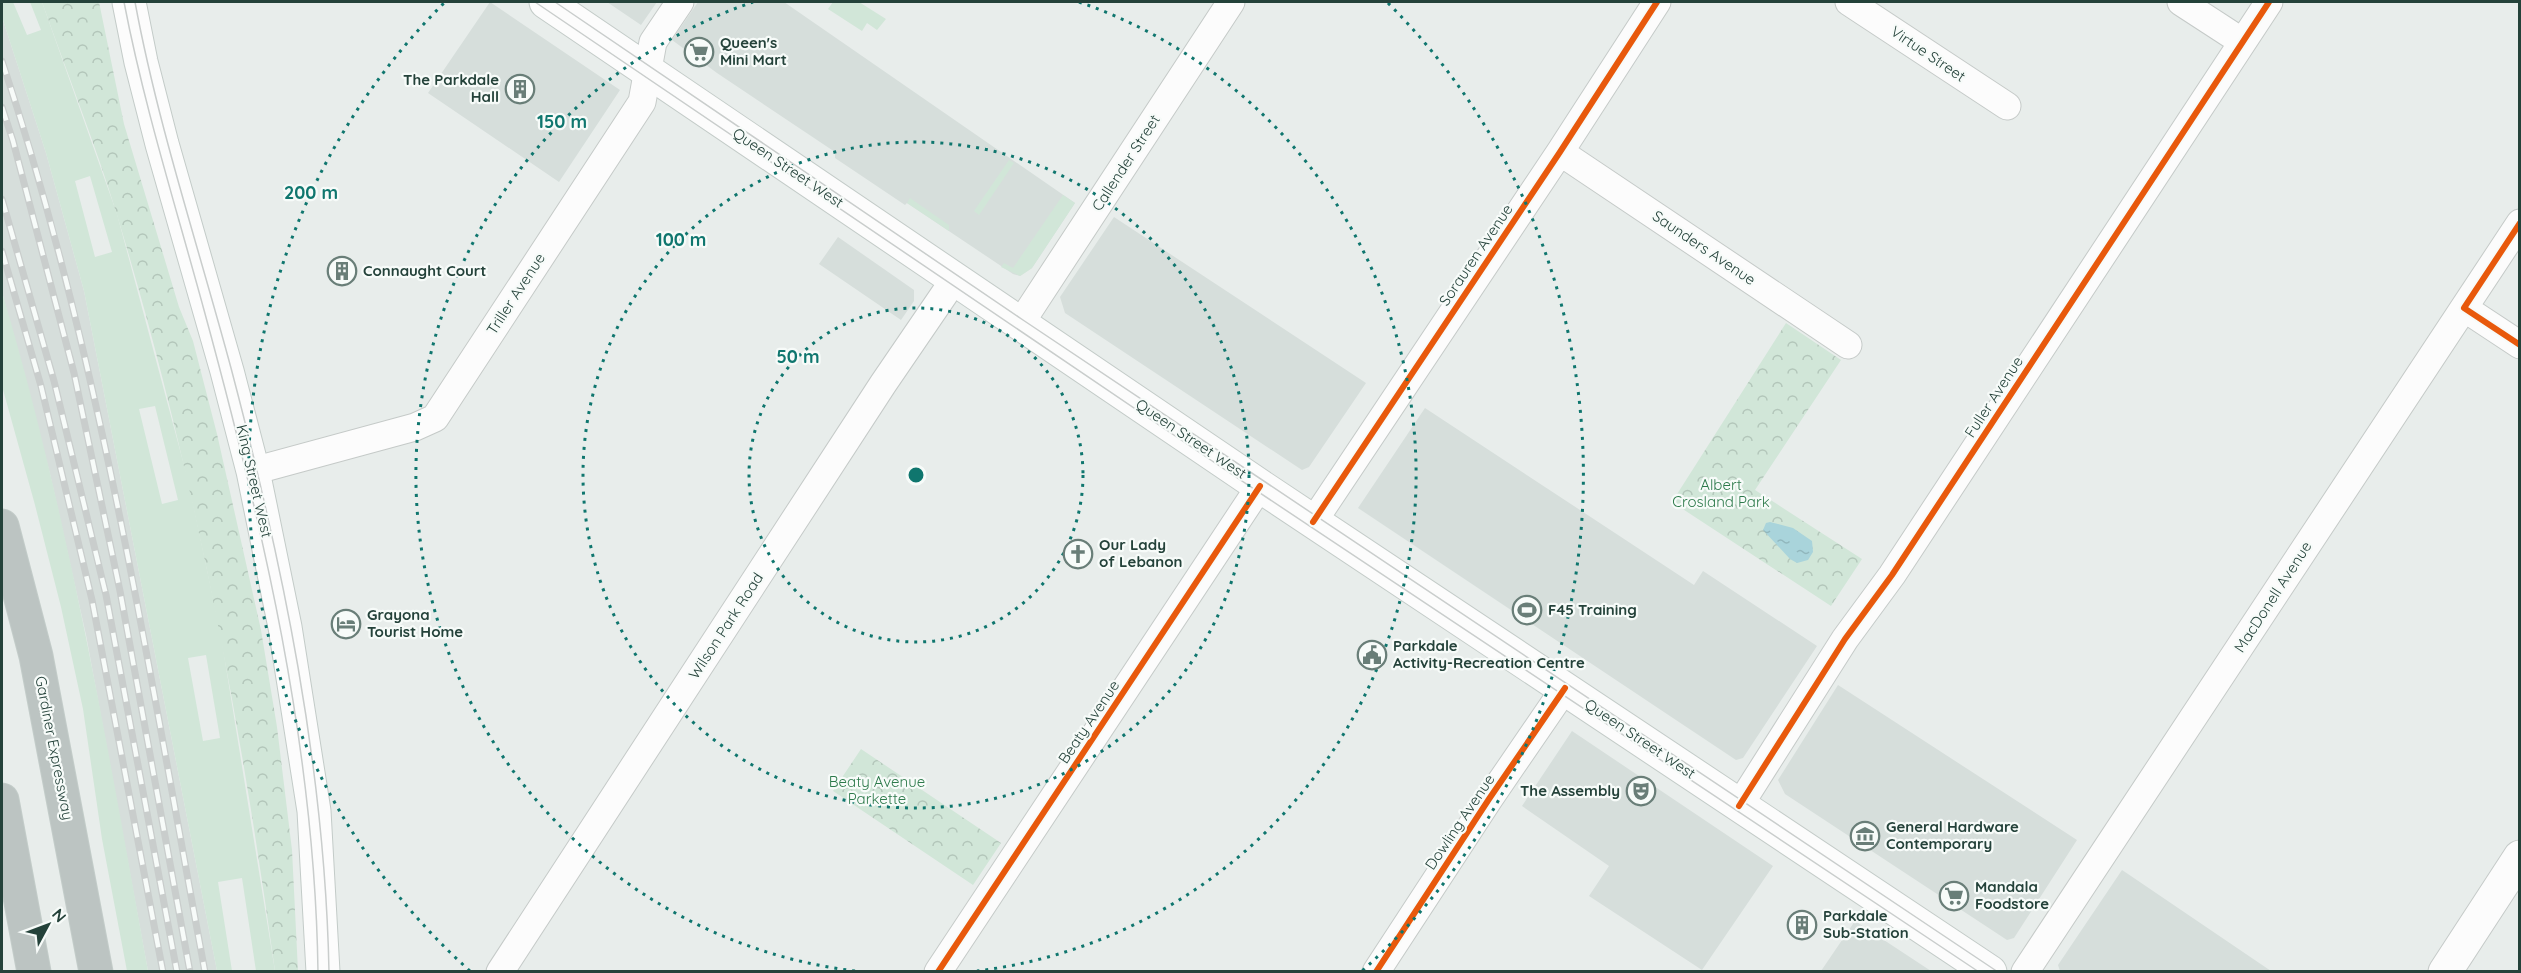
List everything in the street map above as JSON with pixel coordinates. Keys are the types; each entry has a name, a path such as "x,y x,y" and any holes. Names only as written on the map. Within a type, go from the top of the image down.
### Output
{"highway":[{"name":"Gardiner Expressway","path":"2,526 36,656 96,972"},
{"path":"2,800 34,972"}],"main road":[{"name":"King Street West","path":"129,2 141,62 162,144 227,371 252,471 285,627 314,803 323,972"},
{"name":"Queen Street West","path":"546,2 1313,522 1990,972"},
{"path":"2445,972 2520,857"}],"street":[{"name":"Triller Avenue","path":"252,471 415,427 435,418 642,102 653,42 680,2"},
{"name":"Callender Street","path":"1020,324 1231,2"},
{"name":"Sorauren Avenue","path":"1313,522 1560,152 1657,2"},
{"name":"Virtue Street","path":"1849,2 2007,106"},
{"path":"2181,2 2241,41"},
{"name":"Fuller Avenue","path":"1739,806 1845,639 1892,574 2241,41 2269,2"},
{"name":"Saunders Avenue","path":"1560,152 1848,345"},
{"name":"MacDonell Avenue","path":"2025,972 2520,223"},
{"name":"Wilson Park Road","path":"500,972 883,384 954,280"},
{"path":"2464,308 2520,345"},
{"name":"Beaty Avenue","path":"938,972 1260,486"},
{"name":"Dowling Avenue","path":"1382,969 1489,799 1565,688"}],"shaded area":[{"name":"The Parkdale Hall","path":"490,2 620,90 559,182 428,93"},
{"path":"607,2 657,2 641,25"},
{"path":"698,2 784,2 1075,203 1032,268 1020,276 1013,274 835,158 835,152 672,40"},
{"path":"2,17 46,153 84,291 217,971 148,971 86,635 50,474 2,292"},
{"path":"1114,217 1366,383 1309,467 1302,470 1065,313 1060,297"},
{"path":"838,237 914,290 914,301 901,320 819,264"},
{"path":"1425,408 1694,585 1703,571 1817,646 1743,758 1736,760 1358,508"},
{"path":"1838,685 2077,840 2014,938 2007,940 1785,794 1778,780"},
{"path":"1572,731 1773,866 1702,970 1589,896 1609,866 1522,806"},
{"path":"2122,870 2271,971 2060,971 2058,965"},
{"path":"1855,921 1931,971 1821,971"}],"green space":[{"path":"2,2 13,2 27,35 41,30 30,2 42,2 117,214 188,480 221,636 275,971 256,971 242,878 218,882 232,971 217,971 84,291 46,153 2,17","holes":["90,176 112,252 95,257 75,181","155,406 178,500 162,504 139,409","206,655 220,738 203,741 188,658"]},
{"path":"42,2 99,2 124,124 179,307 193,341 217,434 261,630 277,727 292,850 298,971 275,971 246,780 191,496 144,308 117,215"},
{"path":"833,2 859,2 886,19 877,30 867,23 862,31 828,9"},
{"path":"1009,160 1014,163 979,215 974,211"},
{"path":"1063,195 1075,203 1032,268 1020,276 1001,267 1004,263 1013,268"},
{"path":"910,198 949,225 949,231 907,203"},
{"path":"2,292 26,376 66,544 101,714 148,971 127,971 102,839 83,709 61,607 2,386"},
{"name":"Albert Crosland Park","path":"1786,323 1841,360 1755,490 1862,559 1831,606 1672,502"},
{"name":"Beaty Avenue Parkette","path":"861,749 1001,843 973,885 833,791"}],"water":[{"path":"1766,523 1793,528 1812,541 1813,552 1808,560 1797,563 1790,559 1763,530"}],"tram line":[{"path":"124,2 151,118 226,391 282,638 307,804 315,888 318,972"},
{"path":"135,2 167,140 250,442 284,592 310,743 326,895 329,972"},
{"path":"535,2 1224,469 1979,972"},
{"path":"555,2 1023,320 1998,972"}],"railway":[{"path":"2,61 37,172 94,398 142,627 205,972"},
{"path":"2,107 74,373 120,591 190,972"},
{"path":"2,199 54,381 106,595 177,972"},
{"path":"2,251 41,386 92,600 163,972"}],"cycle path":[{"path":"1313,522 1560,152 1657,2"},
{"path":"1739,806 1845,639 1892,575 2269,2"},
{"path":"2520,223 2464,308 2520,345"},
{"path":"938,972 1260,486"},
{"path":"1376,972 1565,688"}],"place":[{"name":"Queen's Mini Mart","path":"699,52"},
{"name":"The Parkdale Hall","path":"520,89"},
{"name":"Connaught Court","path":"342,271"},
{"name":"Our Lady of Lebanon","path":"1078,554"},
{"name":"F45 Training","path":"1527,610"},
{"name":"Grayona Tourist Home","path":"346,624"},
{"name":"Parkdale Activity-Recreation Centre","path":"1372,655"},
{"name":"The Assembly","path":"1641,791"},
{"name":"General Hardware Contemporary","path":"1865,836"},
{"name":"Mandala Foodstore","path":"1954,896"},
{"name":"Parkdale Sub-Station","path":"1802,925"}]}
